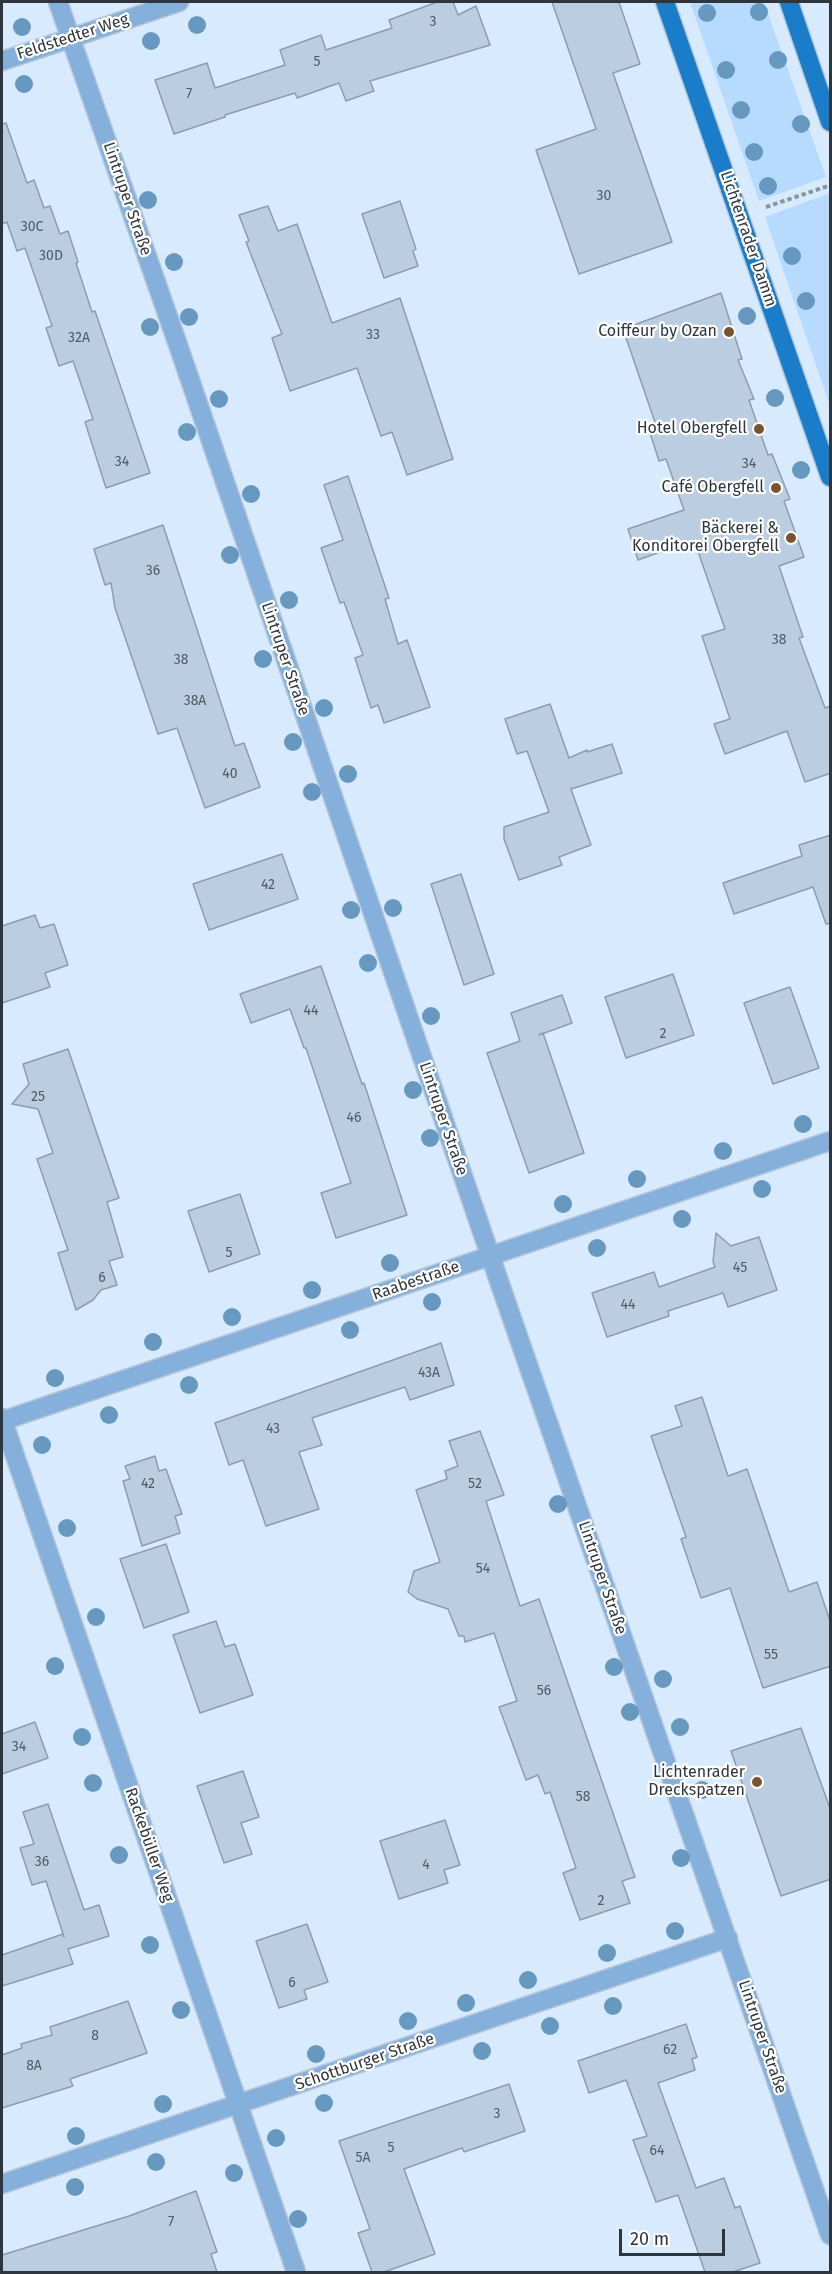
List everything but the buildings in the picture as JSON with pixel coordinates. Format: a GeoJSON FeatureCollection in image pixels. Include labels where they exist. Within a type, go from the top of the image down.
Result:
{"type":"FeatureCollection","features":[{"type":"Feature","properties":{"kind":"main road","name":"Lichtenrader Damm"},"geometry":{"type":"LineString","coordinates":[[665,2],[831,477]]}},
{"type":"Feature","properties":{"kind":"main road"},"geometry":{"type":"LineString","coordinates":[[789,2],[831,122]]}},
{"type":"Feature","properties":{"kind":"street","name":"Lintruper Straße"},"geometry":{"type":"LineString","coordinates":[[58,2],[490,1256],[831,2235]]}},
{"type":"Feature","properties":{"kind":"street","name":"Feldstedter Weg"},"geometry":{"type":"LineString","coordinates":[[2,61],[180,2]]}},
{"type":"Feature","properties":{"kind":"street","name":"Raabestraße"},"geometry":{"type":"LineString","coordinates":[[2,1420],[831,1141]]}},
{"type":"Feature","properties":{"kind":"street","name":"Rackebüller Weg"},"geometry":{"type":"LineString","coordinates":[[2,1420],[296,2272]]}},
{"type":"Feature","properties":{"kind":"street","name":"Schottburger Straße"},"geometry":{"type":"LineString","coordinates":[[2,2184],[728,1938]]}},
{"type":"Feature","properties":{"kind":"path"},"geometry":{"type":"LineString","coordinates":[[762,208],[828,186]]}},
{"type":"Feature","properties":{"kind":"shaded area"},"geometry":{"type":"Polygon","coordinates":[[[690,2],[764,2],[826,177],[759,201],[690,2]]]}},
{"type":"Feature","properties":{"kind":"shaded area"},"geometry":{"type":"Polygon","coordinates":[[[830,193],[830,406],[765,217],[830,193]]]}},
{"type":"Feature","properties":{"kind":"place","name":"Coiffeur by Ozan"},"geometry":{"type":"Point","coordinates":[729,332]}},
{"type":"Feature","properties":{"kind":"place","name":"Hotel Obergfell"},"geometry":{"type":"Point","coordinates":[759,429]}},
{"type":"Feature","properties":{"kind":"place","name":"Café Obergfell"},"geometry":{"type":"Point","coordinates":[776,488]}},
{"type":"Feature","properties":{"kind":"place","name":"Bäckerei & Konditorei Obergfell"},"geometry":{"type":"Point","coordinates":[791,538]}},
{"type":"Feature","properties":{"kind":"place","name":"Lichtenrader Dreckspatzen"},"geometry":{"type":"Point","coordinates":[757,1782]}}]}
